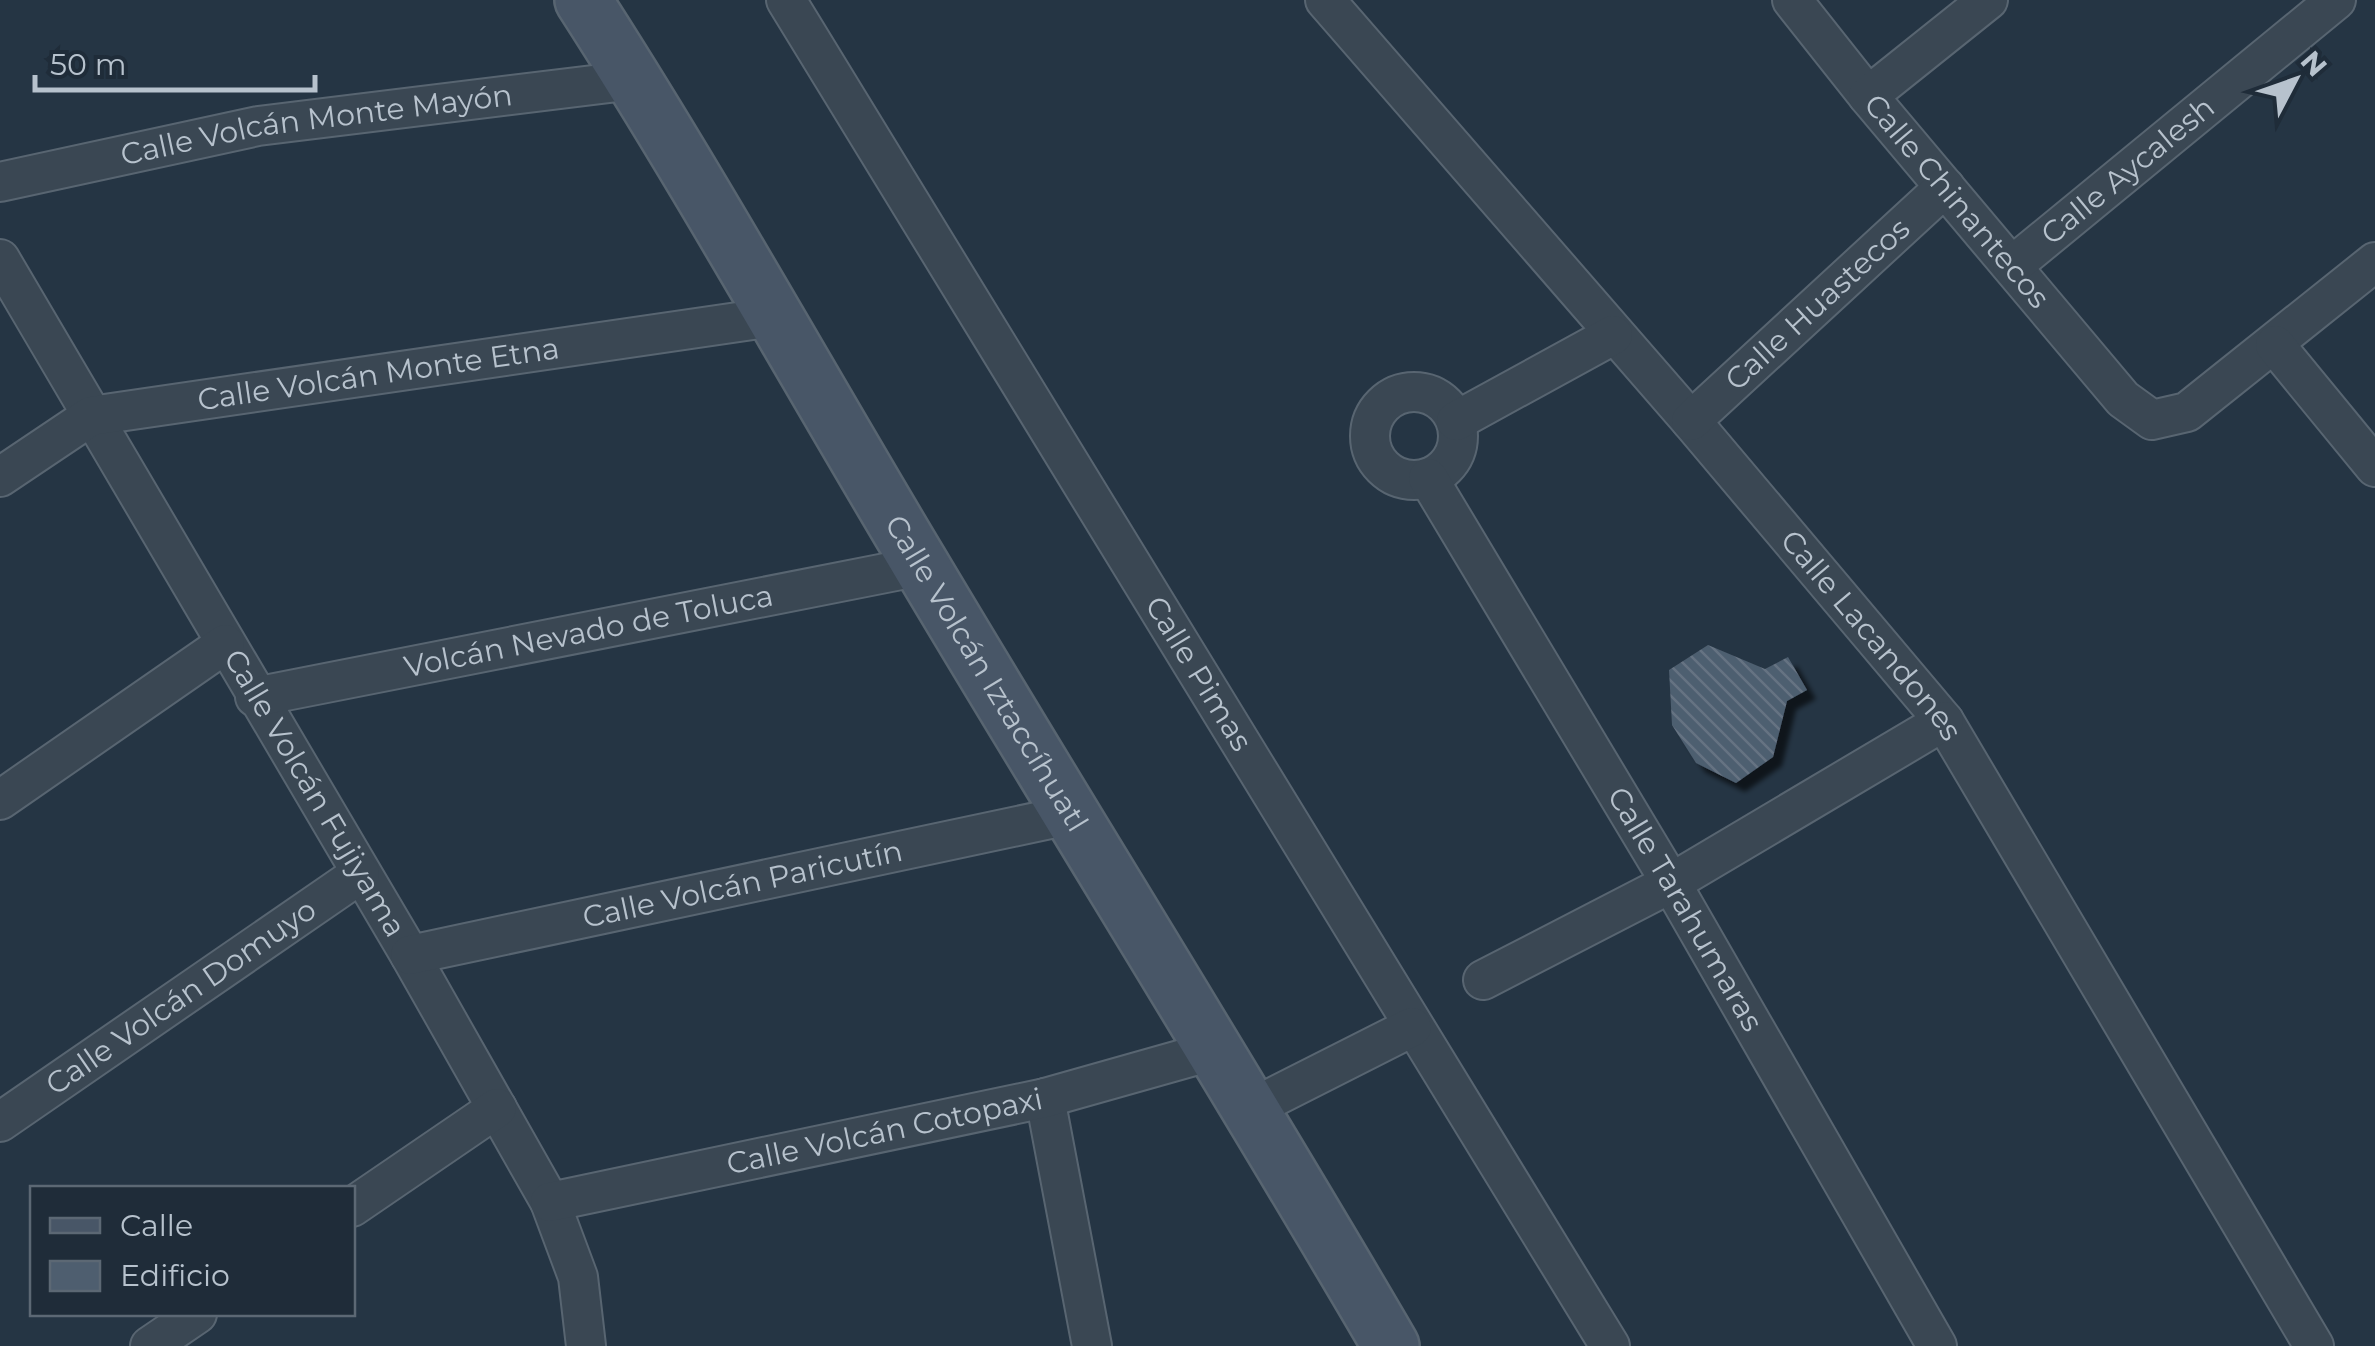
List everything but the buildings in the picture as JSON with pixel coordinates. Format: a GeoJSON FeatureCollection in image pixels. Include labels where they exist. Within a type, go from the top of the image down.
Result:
{"type":"FeatureCollection","features":[{"type":"Feature","properties":{"kind":"street","name":"Calle Volcán Iztaccíhuatl"},"geometry":{"type":"LineString","coordinates":[[583,0],[1252,1108],[1391,1346]]}},
{"type":"Feature","properties":{"kind":"street","name":"Calle Pimas"},"geometry":{"type":"LineString","coordinates":[[786,0],[1610,1346]]}},
{"type":"Feature","properties":{"kind":"street","name":"Calle Lacandones"},"geometry":{"type":"LineString","coordinates":[[1324,0],[1691,421],[1944,721],[2314,1346]]}},
{"type":"Feature","properties":{"kind":"street","name":"Calle Chinantecos"},"geometry":{"type":"LineString","coordinates":[[1792,0],[2123,399],[2152,420],[2187,412],[2276,345]]}},
{"type":"Feature","properties":{"kind":"street"},"geometry":{"type":"LineString","coordinates":[[1868,96],[1988,0]]}},
{"type":"Feature","properties":{"kind":"street","name":"Calle Aycalesh"},"geometry":{"type":"LineString","coordinates":[[2012,266],[2336,0]]}},
{"type":"Feature","properties":{"kind":"street","name":"Calle Volcán Monte Mayón"},"geometry":{"type":"LineString","coordinates":[[0,182],[258,126],[634,80]]}},
{"type":"Feature","properties":{"kind":"street","name":"Calle Huastecos"},"geometry":{"type":"LineString","coordinates":[[1691,421],[1945,187]]}},
{"type":"Feature","properties":{"kind":"street","name":"Calle Volcán Fujiyama"},"geometry":{"type":"LineString","coordinates":[[0,259],[410,956],[550,1202],[578,1277],[586,1346]]}},
{"type":"Feature","properties":{"kind":"street"},"geometry":{"type":"LineString","coordinates":[[2375,262],[2276,345],[2375,468]]}},
{"type":"Feature","properties":{"kind":"street","name":"Calle Volcán Monte Etna"},"geometry":{"type":"LineString","coordinates":[[0,478],[91,416],[774,318]]}},
{"type":"Feature","properties":{"kind":"street"},"geometry":{"type":"LineString","coordinates":[[1456,421],[1613,335]]}},
{"type":"Feature","properties":{"kind":"street"},"geometry":{"type":"LineString","coordinates":[[1416,392],[1443,402],[1456,421],[1459,442],[1455,456],[1447,468],[1428,478],[1406,480],[1381,465],[1370,438],[1372,424],[1388,400],[1416,392]]}},
{"type":"Feature","properties":{"kind":"street","name":"Calle Tarahumaras"},"geometry":{"type":"LineString","coordinates":[[1428,478],[1671,884],[1937,1346]]}},
{"type":"Feature","properties":{"kind":"street","name":"Volcán Nevado de Toluca"},"geometry":{"type":"LineString","coordinates":[[255,696],[922,566]]}},
{"type":"Feature","properties":{"kind":"street"},"geometry":{"type":"LineString","coordinates":[[0,800],[225,644]]}},
{"type":"Feature","properties":{"kind":"street"},"geometry":{"type":"LineString","coordinates":[[1482,980],[1671,884],[1944,721]]}},
{"type":"Feature","properties":{"kind":"street","name":"Calle Volcán Paricutín"},"geometry":{"type":"LineString","coordinates":[[410,956],[1074,814]]}},
{"type":"Feature","properties":{"kind":"street","name":"Calle Volcán Domuyo"},"geometry":{"type":"LineString","coordinates":[[0,1122],[360,874]]}},
{"type":"Feature","properties":{"kind":"street"},"geometry":{"type":"LineString","coordinates":[[1252,1108],[1412,1026]]}},
{"type":"Feature","properties":{"kind":"street","name":"Calle Volcán Cotopaxi"},"geometry":{"type":"LineString","coordinates":[[550,1202],[1045,1098],[1215,1050]]}},
{"type":"Feature","properties":{"kind":"street"},"geometry":{"type":"LineString","coordinates":[[1045,1098],[1092,1346]]}},
{"type":"Feature","properties":{"kind":"street"},"geometry":{"type":"LineString","coordinates":[[355,1205],[496,1108]]}},
{"type":"Feature","properties":{"kind":"street"},"geometry":{"type":"LineString","coordinates":[[150,1346],[195,1316]]}}]}
